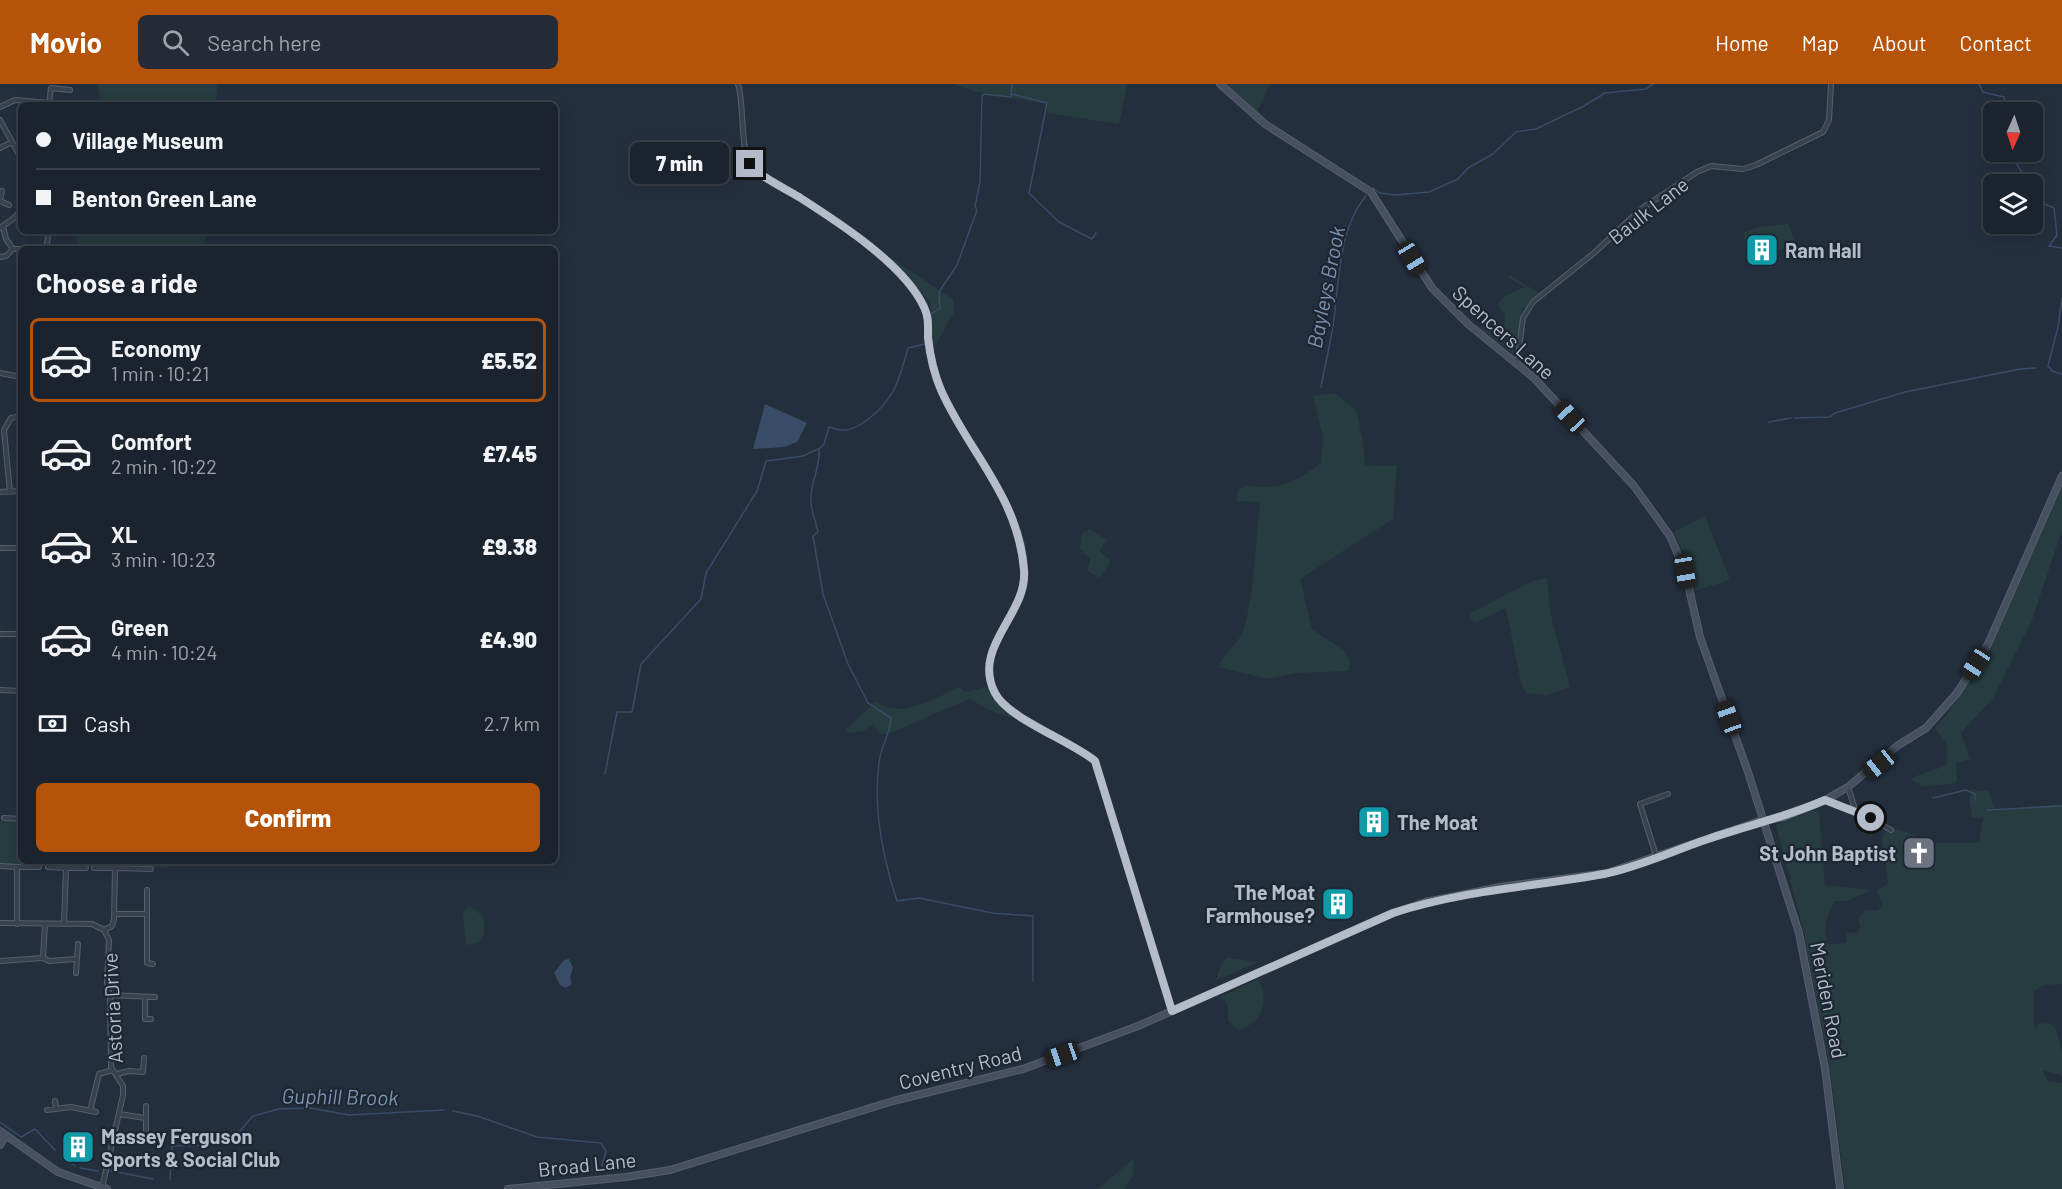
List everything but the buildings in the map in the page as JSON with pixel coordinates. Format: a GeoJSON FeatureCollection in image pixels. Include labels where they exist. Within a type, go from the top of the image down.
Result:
{"type":"FeatureCollection","features":[{"type":"Feature","properties":{"kind":"street"},"geometry":{"type":"LineString","coordinates":[[738,84],[743,102],[746,150],[752,167],[880,254],[924,306],[928,318],[931,358],[941,390],[999,489],[1023,556],[1024,580],[1021,595],[999,633],[992,652],[989,670],[994,691],[1008,708],[1095,761],[1172,1011]]}},
{"type":"Feature","properties":{"kind":"street","name":"Spencers Lane"},"geometry":{"type":"LineString","coordinates":[[1220,84],[1265,124],[1371,192],[1432,288],[1468,324],[1517,363],[1634,486],[1670,536],[1685,571],[1700,637],[1764,821]]}},
{"type":"Feature","properties":{"kind":"street","name":"Baulk Lane"},"geometry":{"type":"LineString","coordinates":[[1517,363],[1523,318],[1533,302],[1586,260],[1641,209],[1697,172],[1712,166],[1743,169],[1756,165],[1823,132],[1829,120],[1831,84]]}},
{"type":"Feature","properties":{"kind":"street"},"geometry":{"type":"LineString","coordinates":[[49,102],[51,88],[70,90]]}},
{"type":"Feature","properties":{"kind":"street"},"geometry":{"type":"LineString","coordinates":[[0,107],[15,100],[32,102]]}},
{"type":"Feature","properties":{"kind":"street"},"geometry":{"type":"LineString","coordinates":[[0,120],[18,153]]}},
{"type":"Feature","properties":{"kind":"street"},"geometry":{"type":"LineString","coordinates":[[0,148],[12,142]]}},
{"type":"Feature","properties":{"kind":"street"},"geometry":{"type":"LineString","coordinates":[[2,191],[0,201],[9,205]]}},
{"type":"Feature","properties":{"kind":"street"},"geometry":{"type":"LineString","coordinates":[[13,249],[1,227],[18,213]]}},
{"type":"Feature","properties":{"kind":"street"},"geometry":{"type":"LineString","coordinates":[[0,257],[6,256],[13,249],[18,249]]}},
{"type":"Feature","properties":{"kind":"street"},"geometry":{"type":"LineString","coordinates":[[0,373],[18,376]]}},
{"type":"Feature","properties":{"kind":"street"},"geometry":{"type":"LineString","coordinates":[[10,492],[5,463],[4,430],[11,418],[18,417]]}},
{"type":"Feature","properties":{"kind":"street","name":"Coventry Road"},"geometry":{"type":"LineString","coordinates":[[670,1170],[892,1101],[1023,1069],[1172,1011],[1393,913],[1426,902],[1500,887],[1607,873],[1764,821],[1784,817],[1825,800],[1848,787],[1898,746],[1931,723],[1957,693],[1988,644],[2062,476]]}},
{"type":"Feature","properties":{"kind":"street"},"geometry":{"type":"LineString","coordinates":[[0,492],[18,491]]}},
{"type":"Feature","properties":{"kind":"street"},"geometry":{"type":"LineString","coordinates":[[0,548],[18,548]]}},
{"type":"Feature","properties":{"kind":"street"},"geometry":{"type":"LineString","coordinates":[[0,634],[18,634]]}},
{"type":"Feature","properties":{"kind":"street"},"geometry":{"type":"LineString","coordinates":[[0,690],[18,691]]}},
{"type":"Feature","properties":{"kind":"street"},"geometry":{"type":"LineString","coordinates":[[1848,787],[1855,810]]}},
{"type":"Feature","properties":{"kind":"street"},"geometry":{"type":"LineString","coordinates":[[1656,856],[1640,804],[1668,794]]}},
{"type":"Feature","properties":{"kind":"street"},"geometry":{"type":"LineString","coordinates":[[1825,800],[1855,810],[1891,830]]}},
{"type":"Feature","properties":{"kind":"street"},"geometry":{"type":"LineString","coordinates":[[3,818],[18,819]]}},
{"type":"Feature","properties":{"kind":"street","name":"Meriden Road"},"geometry":{"type":"LineString","coordinates":[[1764,821],[1799,933],[1810,982],[1833,1118],[1840,1189]]}},
{"type":"Feature","properties":{"kind":"street"},"geometry":{"type":"LineString","coordinates":[[0,866],[39,867]]}},
{"type":"Feature","properties":{"kind":"street"},"geometry":{"type":"LineString","coordinates":[[17,867],[17,924]]}},
{"type":"Feature","properties":{"kind":"street"},"geometry":{"type":"LineString","coordinates":[[48,867],[86,868]]}},
{"type":"Feature","properties":{"kind":"street"},"geometry":{"type":"LineString","coordinates":[[64,924],[66,868]]}},
{"type":"Feature","properties":{"kind":"street"},"geometry":{"type":"LineString","coordinates":[[94,868],[151,869]]}},
{"type":"Feature","properties":{"kind":"street"},"geometry":{"type":"LineString","coordinates":[[104,930],[112,926],[115,868]]}},
{"type":"Feature","properties":{"kind":"street"},"geometry":{"type":"LineString","coordinates":[[147,890],[147,963]]}},
{"type":"Feature","properties":{"kind":"street"},"geometry":{"type":"LineString","coordinates":[[114,914],[147,914]]}},
{"type":"Feature","properties":{"kind":"street","name":"Astoria Drive"},"geometry":{"type":"LineString","coordinates":[[0,923],[92,924],[104,930],[109,940],[107,983],[110,995],[112,1070],[117,1074],[123,1086],[105,1188]]}},
{"type":"Feature","properties":{"kind":"street"},"geometry":{"type":"LineString","coordinates":[[43,957],[45,924]]}},
{"type":"Feature","properties":{"kind":"street"},"geometry":{"type":"LineString","coordinates":[[76,973],[78,944]]}},
{"type":"Feature","properties":{"kind":"street"},"geometry":{"type":"LineString","coordinates":[[0,961],[43,957],[50,961],[76,959]]}},
{"type":"Feature","properties":{"kind":"street"},"geometry":{"type":"LineString","coordinates":[[140,964],[153,963]]}},
{"type":"Feature","properties":{"kind":"street"},"geometry":{"type":"LineString","coordinates":[[110,995],[155,997]]}},
{"type":"Feature","properties":{"kind":"street"},"geometry":{"type":"LineString","coordinates":[[145,997],[145,1019]]}},
{"type":"Feature","properties":{"kind":"street"},"geometry":{"type":"LineString","coordinates":[[138,1019],[151,1019]]}},
{"type":"Feature","properties":{"kind":"street"},"geometry":{"type":"LineString","coordinates":[[117,1074],[129,1071],[143,1075],[144,1058]]}},
{"type":"Feature","properties":{"kind":"street"},"geometry":{"type":"LineString","coordinates":[[90,1110],[99,1074],[112,1070]]}},
{"type":"Feature","properties":{"kind":"street"},"geometry":{"type":"LineString","coordinates":[[55,1101],[56,1108]]}},
{"type":"Feature","properties":{"kind":"street"},"geometry":{"type":"LineString","coordinates":[[146,1106],[146,1134],[152,1134]]}},
{"type":"Feature","properties":{"kind":"street"},"geometry":{"type":"LineString","coordinates":[[47,1110],[56,1108],[96,1112]]}},
{"type":"Feature","properties":{"kind":"street"},"geometry":{"type":"LineString","coordinates":[[118,1114],[145,1118]]}},
{"type":"Feature","properties":{"kind":"street"},"geometry":{"type":"LineString","coordinates":[[0,1144],[3,1133],[58,1172],[105,1188]]}},
{"type":"Feature","properties":{"kind":"street","name":"Broad Lane"},"geometry":{"type":"LineString","coordinates":[[508,1189],[626,1177],[670,1170]]}},
{"type":"Feature","properties":{"kind":"green space"},"geometry":{"type":"Polygon","coordinates":[[[98,84],[217,84],[216,102],[82,102],[100,99],[98,84]]]}},
{"type":"Feature","properties":{"kind":"green space"},"geometry":{"type":"Polygon","coordinates":[[[954,84],[1127,84],[1119,124],[1047,113],[1048,104],[974,91],[954,84]]]}},
{"type":"Feature","properties":{"kind":"green space"},"geometry":{"type":"Polygon","coordinates":[[[1226,84],[1270,84],[1257,112],[1226,84]]]}},
{"type":"Feature","properties":{"kind":"green space"},"geometry":{"type":"Polygon","coordinates":[[[1788,224],[1797,246],[1769,252],[1769,258],[1751,261],[1743,233],[1759,227],[1788,224]]]}},
{"type":"Feature","properties":{"kind":"green space"},"geometry":{"type":"Polygon","coordinates":[[[76,234],[206,234],[204,246],[78,246],[76,234]]]}},
{"type":"Feature","properties":{"kind":"green space"},"geometry":{"type":"Polygon","coordinates":[[[879,250],[953,299],[954,312],[934,348],[930,302],[879,250]]]}},
{"type":"Feature","properties":{"kind":"green space"},"geometry":{"type":"Polygon","coordinates":[[[1510,275],[1539,293],[1523,310],[1513,354],[1480,328],[1489,323],[1499,329],[1504,327],[1505,315],[1497,305],[1505,296],[1525,287],[1509,278],[1510,275]]]}},
{"type":"Feature","properties":{"kind":"green space"},"geometry":{"type":"Polygon","coordinates":[[[1335,393],[1356,410],[1363,442],[1365,466],[1397,465],[1393,519],[1300,579],[1312,629],[1344,651],[1350,661],[1348,671],[1297,673],[1268,679],[1219,667],[1224,656],[1242,633],[1254,569],[1260,502],[1236,501],[1238,491],[1245,485],[1267,487],[1286,484],[1303,476],[1321,463],[1323,437],[1313,396],[1335,393]]]}},
{"type":"Feature","properties":{"kind":"green space"},"geometry":{"type":"Polygon","coordinates":[[[2062,486],[2062,530],[2031,623],[1993,698],[1961,733],[1970,759],[1956,763],[1957,780],[1955,783],[1922,787],[1911,779],[1947,764],[1946,744],[1935,728],[1948,713],[1992,644],[2062,486]]]}},
{"type":"Feature","properties":{"kind":"green space"},"geometry":{"type":"Polygon","coordinates":[[[1705,516],[1730,580],[1694,591],[1686,560],[1674,532],[1705,516]]]}},
{"type":"Feature","properties":{"kind":"green space"},"geometry":{"type":"Polygon","coordinates":[[[1090,529],[1107,540],[1099,551],[1111,561],[1099,578],[1087,570],[1091,559],[1080,549],[1082,533],[1090,529]]]}},
{"type":"Feature","properties":{"kind":"green space"},"geometry":{"type":"Polygon","coordinates":[[[1547,578],[1551,616],[1570,687],[1547,695],[1526,693],[1521,683],[1506,608],[1474,623],[1469,614],[1532,581],[1547,578]]]}},
{"type":"Feature","properties":{"kind":"green space"},"geometry":{"type":"Polygon","coordinates":[[[959,687],[965,692],[988,687],[1000,705],[1025,721],[996,713],[969,699],[881,735],[873,724],[863,731],[848,733],[846,729],[876,701],[885,707],[895,709],[918,706],[959,687]]]}},
{"type":"Feature","properties":{"kind":"green space"},"geometry":{"type":"Polygon","coordinates":[[[1972,788],[1977,791],[1988,791],[1996,810],[2062,804],[2062,984],[2044,985],[2034,991],[2034,1029],[2039,1024],[2049,1023],[2056,1029],[2062,1051],[2062,1076],[2043,1070],[2047,1081],[2062,1083],[2062,1189],[1845,1189],[1830,1068],[1804,933],[1776,825],[1814,810],[1819,811],[1825,885],[1872,890],[1847,901],[1834,901],[1826,923],[1826,939],[1828,945],[1846,943],[1846,932],[1858,933],[1860,927],[1858,918],[1866,910],[1878,910],[1882,904],[1877,891],[1888,883],[1882,840],[1885,828],[1891,830],[1892,827],[1936,843],[1979,843],[1983,819],[1972,817],[1969,797],[1972,788]]]}},
{"type":"Feature","properties":{"kind":"green space"},"geometry":{"type":"Polygon","coordinates":[[[0,821],[18,822],[18,864],[168,864],[168,868],[0,865],[0,821]]]}},
{"type":"Feature","properties":{"kind":"green space"},"geometry":{"type":"Polygon","coordinates":[[[470,906],[484,917],[484,933],[479,943],[466,945],[463,916],[465,909],[470,906]]]}},
{"type":"Feature","properties":{"kind":"green space"},"geometry":{"type":"Polygon","coordinates":[[[1227,958],[1259,962],[1216,980],[1221,965],[1227,958]]]}},
{"type":"Feature","properties":{"kind":"green space"},"geometry":{"type":"Polygon","coordinates":[[[1258,979],[1262,987],[1264,1003],[1262,1010],[1247,1027],[1238,1030],[1228,1021],[1227,1005],[1220,997],[1258,979]]]}},
{"type":"Feature","properties":{"kind":"green space"},"geometry":{"type":"Polygon","coordinates":[[[1134,1158],[1133,1176],[1124,1189],[1098,1189],[1134,1158]]]}},
{"type":"Feature","properties":{"kind":"water"},"geometry":{"type":"Polygon","coordinates":[[[765,404],[807,423],[797,442],[784,447],[753,449],[765,404]]]}},
{"type":"Feature","properties":{"kind":"water"},"geometry":{"type":"Polygon","coordinates":[[[569,959],[573,968],[570,977],[572,984],[566,988],[560,985],[554,973],[564,960],[569,959]]]}},
{"type":"Feature","properties":{"kind":"waterway"},"geometry":{"type":"LineString","coordinates":[[932,344],[931,314],[940,308],[939,292],[957,265],[977,210],[975,206],[980,182],[982,96],[984,94],[1011,97],[1012,84]]}},
{"type":"Feature","properties":{"kind":"waterway","name":"Bayleys Brook"},"geometry":{"type":"LineString","coordinates":[[1373,188],[1380,193],[1396,195],[1429,192],[1458,179],[1468,168],[1493,154],[1516,132],[1536,129],[1584,106],[1605,93],[1646,89],[1653,84]]}},
{"type":"Feature","properties":{"kind":"waterway","name":"Bayleys Brook"},"geometry":{"type":"LineString","coordinates":[[1979,84],[1983,92],[2004,97],[2005,102]]}},
{"type":"Feature","properties":{"kind":"waterway"},"geometry":{"type":"LineString","coordinates":[[1012,94],[1047,103],[1029,193],[1059,222],[1092,239],[1096,233]]}},
{"type":"Feature","properties":{"kind":"waterway","name":"Bayleys Brook"},"geometry":{"type":"LineString","coordinates":[[2015,162],[2023,174]]}},
{"type":"Feature","properties":{"kind":"waterway","name":"Bayleys Brook"},"geometry":{"type":"LineString","coordinates":[[1321,387],[1333,328],[1345,238],[1350,223],[1366,196]]}},
{"type":"Feature","properties":{"kind":"waterway","name":"Bayleys Brook"},"geometry":{"type":"LineString","coordinates":[[2043,204],[2054,208],[2057,235],[2049,246],[2062,248]]}},
{"type":"Feature","properties":{"kind":"waterway","name":"Bayleys Brook"},"geometry":{"type":"LineString","coordinates":[[2062,298],[2058,327],[2048,366],[2052,371],[2062,374]]}},
{"type":"Feature","properties":{"kind":"waterway"},"geometry":{"type":"LineString","coordinates":[[925,344],[908,348],[895,388],[876,412],[849,430],[829,427],[824,444],[819,449],[811,496],[818,532],[813,536],[823,594],[848,664],[868,703],[891,718],[880,757],[877,798],[880,833],[897,901],[919,898],[992,913],[1033,916],[1033,981]]}},
{"type":"Feature","properties":{"kind":"waterway"},"geometry":{"type":"LineString","coordinates":[[1795,418],[1830,417],[1835,413],[1905,392],[2020,369],[2036,368]]}},
{"type":"Feature","properties":{"kind":"waterway"},"geometry":{"type":"LineString","coordinates":[[1769,422],[1791,418]]}},
{"type":"Feature","properties":{"kind":"waterway"},"geometry":{"type":"LineString","coordinates":[[605,774],[617,712],[632,712],[641,664],[701,599],[706,573],[757,491],[766,461],[803,456],[818,449]]}},
{"type":"Feature","properties":{"kind":"waterway"},"geometry":{"type":"LineString","coordinates":[[1933,798],[1966,790],[1975,794],[1975,800]]}},
{"type":"Feature","properties":{"kind":"waterway"},"geometry":{"type":"LineString","coordinates":[[1987,810],[2062,806]]}},
{"type":"Feature","properties":{"kind":"waterway","name":"Guphill Brook"},"geometry":{"type":"LineString","coordinates":[[170,1180],[172,1146],[220,1145],[240,1131],[253,1116],[279,1109],[310,1108],[349,1115],[444,1110]]}},
{"type":"Feature","properties":{"kind":"waterway"},"geometry":{"type":"LineString","coordinates":[[453,1111],[477,1116],[537,1137],[601,1143],[606,1151],[602,1165],[604,1170]]}},
{"type":"Feature","properties":{"kind":"waterway","name":"Guphill Brook"},"geometry":{"type":"LineString","coordinates":[[0,1122],[21,1137],[35,1129],[55,1150]]}},
{"type":"Feature","properties":{"kind":"waterway"},"geometry":{"type":"LineString","coordinates":[[62,1155],[75,1166]]}},
{"type":"Feature","properties":{"kind":"waterway"},"geometry":{"type":"LineString","coordinates":[[80,1168],[98,1171]]}},
{"type":"Feature","properties":{"kind":"waterway","name":"Guphill Brook"},"geometry":{"type":"LineString","coordinates":[[111,1171],[153,1179]]}},
{"type":"Feature","properties":{"kind":"place","name":"Ram Hall"},"geometry":{"type":"Point","coordinates":[1762,250]}},
{"type":"Feature","properties":{"kind":"place","name":"The Moat"},"geometry":{"type":"Point","coordinates":[1374,822]}},
{"type":"Feature","properties":{"kind":"place","name":"St John Baptist"},"geometry":{"type":"Point","coordinates":[1919,853]}},
{"type":"Feature","properties":{"kind":"place","name":"The Moat Farmhouse?"},"geometry":{"type":"Point","coordinates":[1338,904]}},
{"type":"Feature","properties":{"kind":"place","name":"Massey Ferguson Sports & Social Club"},"geometry":{"type":"Point","coordinates":[78,1147]}},
{"type":"Feature","properties":{"kind":"route"},"geometry":{"type":"LineString","coordinates":[[750,164],[880,254],[924,306],[928,318],[931,358],[941,390],[999,489],[1023,556],[1025,572],[1023,588],[1015,607],[999,633],[992,652],[990,680],[1000,701],[1008,708],[1095,761],[1106,790],[1172,1011],[1393,913],[1426,902],[1500,887],[1607,873],[1757,822],[1784,817],[1825,800],[1871,818]]}}]}
